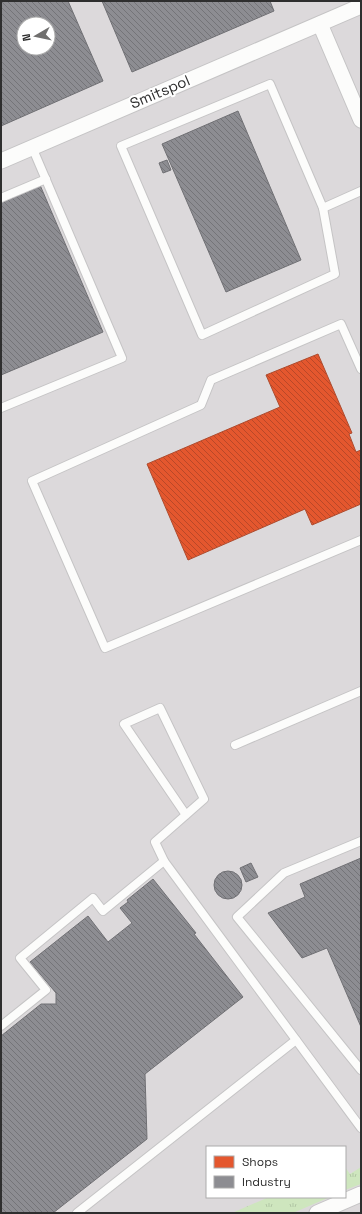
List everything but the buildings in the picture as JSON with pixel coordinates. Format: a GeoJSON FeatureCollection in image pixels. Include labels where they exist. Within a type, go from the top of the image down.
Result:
{"type":"FeatureCollection","features":[{"type":"Feature","properties":{"kind":"street","name":"Smitspol"},"geometry":{"type":"LineString","coordinates":[[1,161],[361,6]]}},
{"type":"Feature","properties":{"kind":"street"},"geometry":{"type":"LineString","coordinates":[[320,24],[361,120]]}},
{"type":"Feature","properties":{"kind":"street"},"geometry":{"type":"LineString","coordinates":[[317,1213],[361,1194]]}},
{"type":"Feature","properties":{"kind":"lane"},"geometry":{"type":"LineString","coordinates":[[270,84],[323,208],[335,274],[202,335],[121,146],[270,84]]}},
{"type":"Feature","properties":{"kind":"lane"},"geometry":{"type":"LineString","coordinates":[[1,408],[122,358],[32,147]]}},
{"type":"Feature","properties":{"kind":"lane"},"geometry":{"type":"LineString","coordinates":[[1,198],[46,179]]}},
{"type":"Feature","properties":{"kind":"lane"},"geometry":{"type":"LineString","coordinates":[[323,208],[361,191]]}},
{"type":"Feature","properties":{"kind":"lane"},"geometry":{"type":"LineString","coordinates":[[361,369],[342,324],[211,380],[201,405],[32,481],[105,648],[361,540]]}},
{"type":"Feature","properties":{"kind":"lane"},"geometry":{"type":"LineString","coordinates":[[235,745],[361,691]]}},
{"type":"Feature","properties":{"kind":"lane"},"geometry":{"type":"LineString","coordinates":[[186,815],[124,724],[160,708],[204,799],[186,815],[155,842],[164,861],[361,1128]]}},
{"type":"Feature","properties":{"kind":"lane"},"geometry":{"type":"LineString","coordinates":[[361,841],[284,873],[238,917],[361,1070]]}},
{"type":"Feature","properties":{"kind":"lane"},"geometry":{"type":"LineString","coordinates":[[1,1026],[46,990],[20,958],[93,898],[103,910],[164,861]]}},
{"type":"Feature","properties":{"kind":"lane"},"geometry":{"type":"LineString","coordinates":[[77,1213],[296,1040]]}},
{"type":"Feature","properties":{"kind":"shaded area"},"geometry":{"type":"Polygon","coordinates":[[[1,1],[361,1],[361,1213],[1,1213],[1,1]]]}},
{"type":"Feature","properties":{"kind":"green space"},"geometry":{"type":"Polygon","coordinates":[[[361,1167],[361,1184],[346,1190],[346,1168],[350,1174],[361,1167]]]}},
{"type":"Feature","properties":{"kind":"green space"},"geometry":{"type":"Polygon","coordinates":[[[267,1198],[328,1198],[293,1213],[232,1213],[267,1198]]]}}]}
